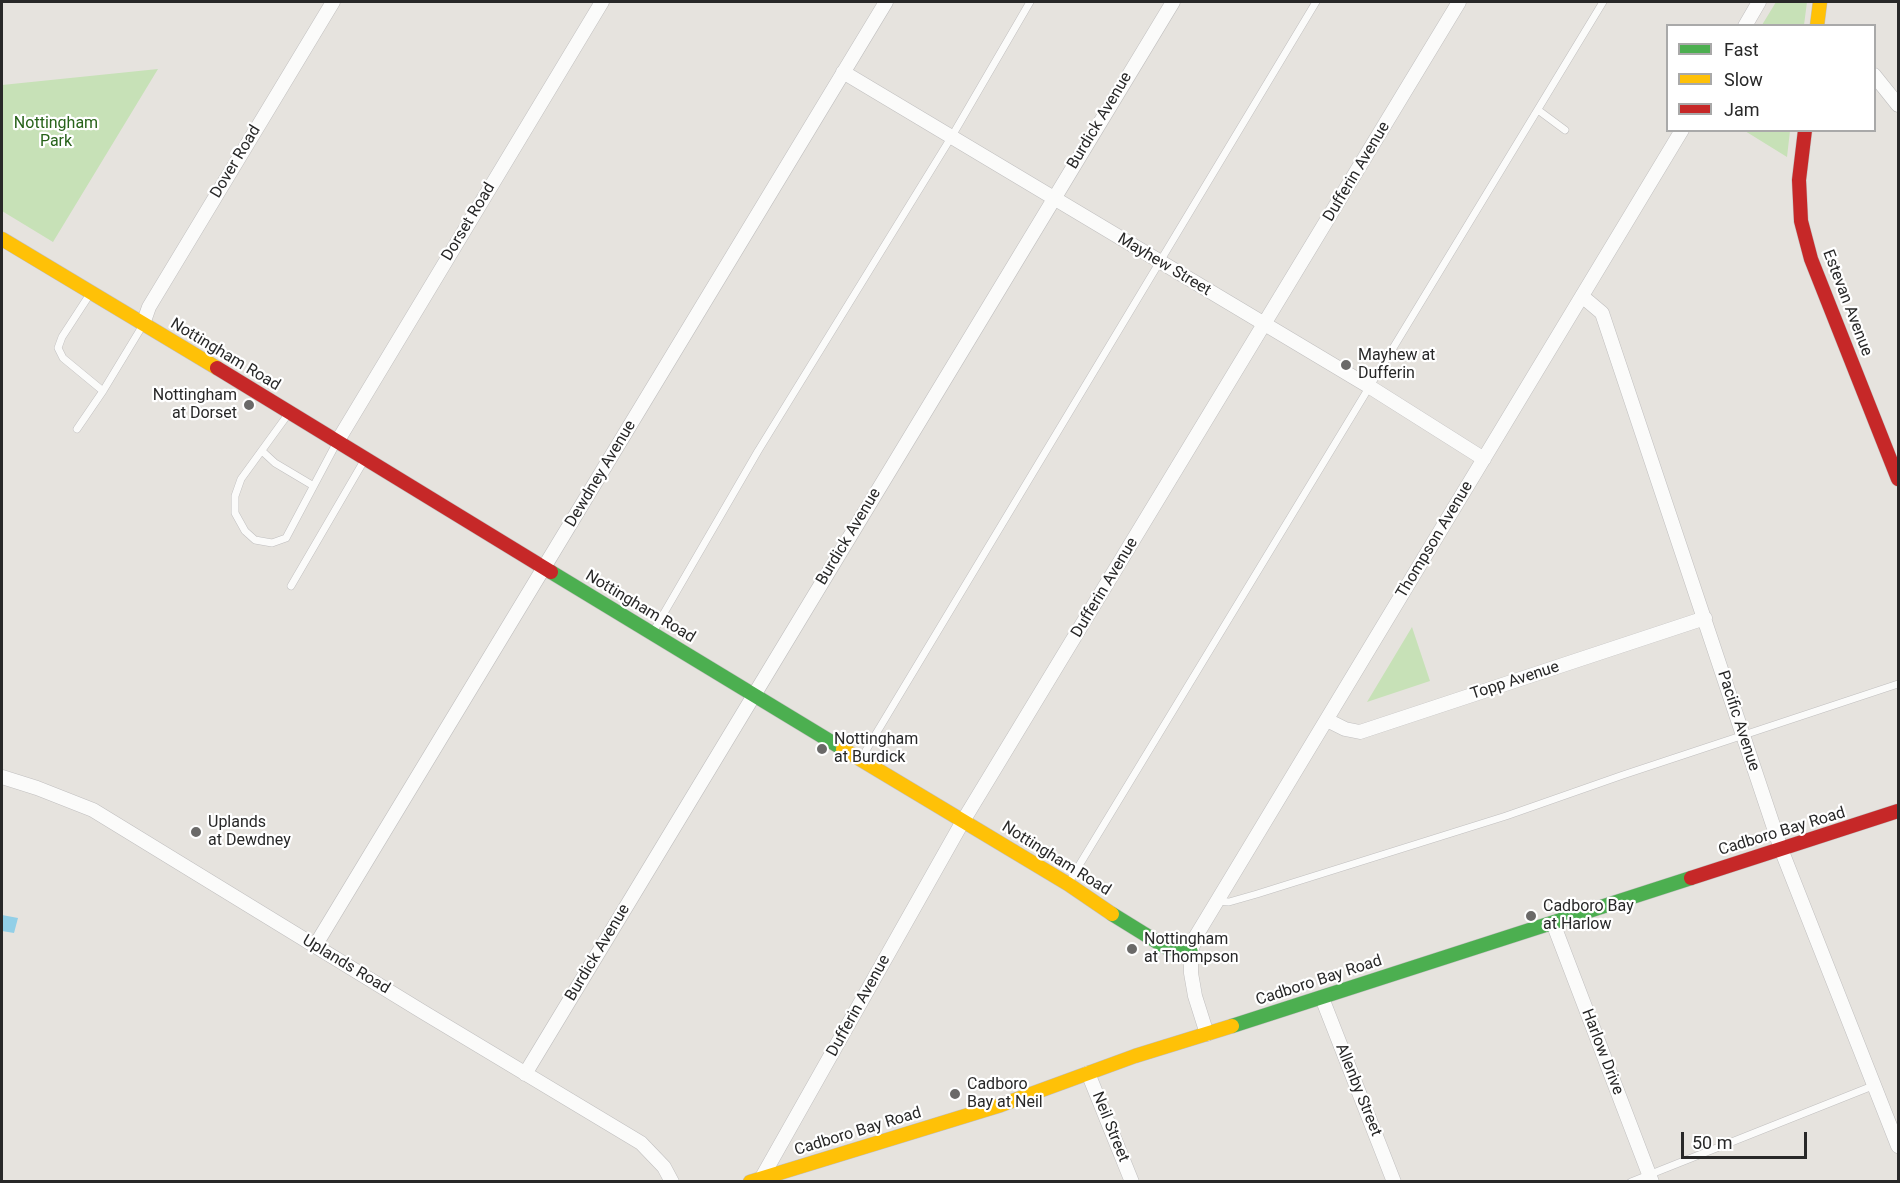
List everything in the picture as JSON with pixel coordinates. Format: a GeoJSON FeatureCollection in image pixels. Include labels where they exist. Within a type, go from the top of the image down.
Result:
{"type":"FeatureCollection","features":[{"type":"Feature","properties":{"kind":"street","name":"Dover Road"},"geometry":{"type":"LineString","coordinates":[[143,324],[149,307],[333,2]]}},
{"type":"Feature","properties":{"kind":"street","name":"Dorset Road"},"geometry":{"type":"LineString","coordinates":[[337,442],[602,2]]}},
{"type":"Feature","properties":{"kind":"street","name":"Dewdney Avenue"},"geometry":{"type":"LineString","coordinates":[[315,946],[886,2]]}},
{"type":"Feature","properties":{"kind":"street","name":"Burdick Avenue"},"geometry":{"type":"LineString","coordinates":[[525,1074],[1173,2]]}},
{"type":"Feature","properties":{"kind":"street","name":"Dufferin Avenue"},"geometry":{"type":"LineString","coordinates":[[758,1181],[963,821],[1459,2]]}},
{"type":"Feature","properties":{"kind":"street"},"geometry":{"type":"LineString","coordinates":[[1746,24],[1759,2]]}},
{"type":"Feature","properties":{"kind":"street"},"geometry":{"type":"LineString","coordinates":[[1817,24],[1820,2]]}},
{"type":"Feature","properties":{"kind":"street","name":"Mayhew Street"},"geometry":{"type":"LineString","coordinates":[[843,72],[1370,387],[1484,459]]}},
{"type":"Feature","properties":{"kind":"street"},"geometry":{"type":"LineString","coordinates":[[1876,76],[1899,105]]}},
{"type":"Feature","properties":{"kind":"street","name":"Thompson Avenue"},"geometry":{"type":"LineString","coordinates":[[1191,951],[1196,936],[1216,901],[1681,132]]}},
{"type":"Feature","properties":{"kind":"street","name":"Estevan Avenue"},"geometry":{"type":"LineString","coordinates":[[1805,132],[1799,180],[1801,221],[1811,259],[1899,480]]}},
{"type":"Feature","properties":{"kind":"street","name":"Nottingham Road"},"geometry":{"type":"LineString","coordinates":[[2,239],[433,498],[651,634],[1068,884],[1167,948],[1191,951]]}},
{"type":"Feature","properties":{"kind":"street","name":"Pacific Avenue"},"geometry":{"type":"LineString","coordinates":[[1583,297],[1602,313],[1780,849],[1899,1146]]}},
{"type":"Feature","properties":{"kind":"street","name":"Topp Avenue"},"geometry":{"type":"LineString","coordinates":[[1327,720],[1345,729],[1360,732],[1705,618]]}},
{"type":"Feature","properties":{"kind":"street","name":"Uplands Road"},"geometry":{"type":"LineString","coordinates":[[2,777],[93,810],[641,1143],[664,1167],[672,1182]]}},
{"type":"Feature","properties":{"kind":"street","name":"Cadboro Bay Road"},"geometry":{"type":"LineString","coordinates":[[758,1181],[1001,1105],[1136,1056],[1899,811]]}},
{"type":"Feature","properties":{"kind":"street","name":"Harlow Drive"},"geometry":{"type":"LineString","coordinates":[[1553,923],[1650,1178]]}},
{"type":"Feature","properties":{"kind":"street"},"geometry":{"type":"LineString","coordinates":[[1191,951],[1191,973],[1195,996],[1207,1034]]}},
{"type":"Feature","properties":{"kind":"street","name":"Allenby Street"},"geometry":{"type":"LineString","coordinates":[[1322,998],[1394,1182]]}},
{"type":"Feature","properties":{"kind":"street","name":"Neil Street"},"geometry":{"type":"LineString","coordinates":[[1088,1073],[1132,1182]]}},
{"type":"Feature","properties":{"kind":"lane"},"geometry":{"type":"LineString","coordinates":[[651,634],[758,451],[951,136],[1030,2]]}},
{"type":"Feature","properties":{"kind":"lane"},"geometry":{"type":"LineString","coordinates":[[861,759],[1316,2]]}},
{"type":"Feature","properties":{"kind":"lane"},"geometry":{"type":"LineString","coordinates":[[1068,884],[1603,2]]}},
{"type":"Feature","properties":{"kind":"lane"},"geometry":{"type":"LineString","coordinates":[[1538,110],[1566,130]]}},
{"type":"Feature","properties":{"kind":"lane"},"geometry":{"type":"LineString","coordinates":[[91,293],[62,337],[58,348],[63,358],[103,391]]}},
{"type":"Feature","properties":{"kind":"lane"},"geometry":{"type":"LineString","coordinates":[[76,429],[103,391],[143,324]]}},
{"type":"Feature","properties":{"kind":"lane"},"geometry":{"type":"LineString","coordinates":[[289,413],[241,479],[235,496],[235,513],[244,531],[255,540],[272,543],[286,538],[337,442]]}},
{"type":"Feature","properties":{"kind":"lane"},"geometry":{"type":"LineString","coordinates":[[262,451],[275,463],[312,486]]}},
{"type":"Feature","properties":{"kind":"lane"},"geometry":{"type":"LineString","coordinates":[[291,586],[366,459]]}},
{"type":"Feature","properties":{"kind":"lane"},"geometry":{"type":"LineString","coordinates":[[1216,901],[1229,902],[1257,894],[1506,816],[1632,771],[1899,684]]}},
{"type":"Feature","properties":{"kind":"lane"},"geometry":{"type":"LineString","coordinates":[[1631,1182],[1650,1178],[1875,1085]]}},
{"type":"Feature","properties":{"kind":"green space"},"geometry":{"type":"Polygon","coordinates":[[[1776,2],[1807,2],[1804,24],[1763,24],[1776,2]]]}},
{"type":"Feature","properties":{"kind":"green space","name":"Nottingham Park"},"geometry":{"type":"Polygon","coordinates":[[[158,69],[53,242],[2,211],[2,85],[158,69]]]}},
{"type":"Feature","properties":{"kind":"green space"},"geometry":{"type":"Polygon","coordinates":[[[1747,132],[1790,132],[1787,157],[1747,132]]]}},
{"type":"Feature","properties":{"kind":"green space"},"geometry":{"type":"Polygon","coordinates":[[[1412,627],[1430,681],[1367,702],[1412,627]]]}},
{"type":"Feature","properties":{"kind":"water"},"geometry":{"type":"Polygon","coordinates":[[[2,915],[18,918],[14,933],[2,931],[2,915]]]}},
{"type":"Feature","properties":{"kind":"traffic: fast"},"geometry":{"type":"LineString","coordinates":[[551,572],[843,749]]}},
{"type":"Feature","properties":{"kind":"traffic: fast"},"geometry":{"type":"LineString","coordinates":[[1232,1026],[1691,878]]}},
{"type":"Feature","properties":{"kind":"traffic: fast"},"geometry":{"type":"LineString","coordinates":[[1112,914],[1167,948],[1191,952]]}},
{"type":"Feature","properties":{"kind":"traffic: slow"},"geometry":{"type":"LineString","coordinates":[[1817,24],[1820,2]]}},
{"type":"Feature","properties":{"kind":"traffic: slow"},"geometry":{"type":"LineString","coordinates":[[2,239],[217,368]]}},
{"type":"Feature","properties":{"kind":"traffic: slow"},"geometry":{"type":"LineString","coordinates":[[843,749],[1068,884],[1112,914]]}},
{"type":"Feature","properties":{"kind":"traffic: slow"},"geometry":{"type":"LineString","coordinates":[[750,1182],[1001,1105],[1135,1056],[1232,1026]]}},
{"type":"Feature","properties":{"kind":"traffic: jam"},"geometry":{"type":"LineString","coordinates":[[1805,132],[1799,180],[1801,221],[1811,259],[1898,479]]}},
{"type":"Feature","properties":{"kind":"traffic: jam"},"geometry":{"type":"LineString","coordinates":[[217,368],[551,572]]}},
{"type":"Feature","properties":{"kind":"traffic: jam"},"geometry":{"type":"LineString","coordinates":[[1691,878],[1898,811]]}},
{"type":"Feature","properties":{"kind":"place","name":"Mayhew at Dufferin"},"geometry":{"type":"Point","coordinates":[1346,365]}},
{"type":"Feature","properties":{"kind":"place","name":"Nottingham at Dorset"},"geometry":{"type":"Point","coordinates":[249,405]}},
{"type":"Feature","properties":{"kind":"place","name":"Nottingham at Burdick"},"geometry":{"type":"Point","coordinates":[822,749]}},
{"type":"Feature","properties":{"kind":"place","name":"Uplands at Dewdney"},"geometry":{"type":"Point","coordinates":[196,832]}},
{"type":"Feature","properties":{"kind":"place","name":"Cadboro Bay at Harlow"},"geometry":{"type":"Point","coordinates":[1531,916]}},
{"type":"Feature","properties":{"kind":"place","name":"Nottingham at Thompson"},"geometry":{"type":"Point","coordinates":[1132,949]}},
{"type":"Feature","properties":{"kind":"place","name":"Cadboro Bay at Neil"},"geometry":{"type":"Point","coordinates":[955,1094]}}]}
